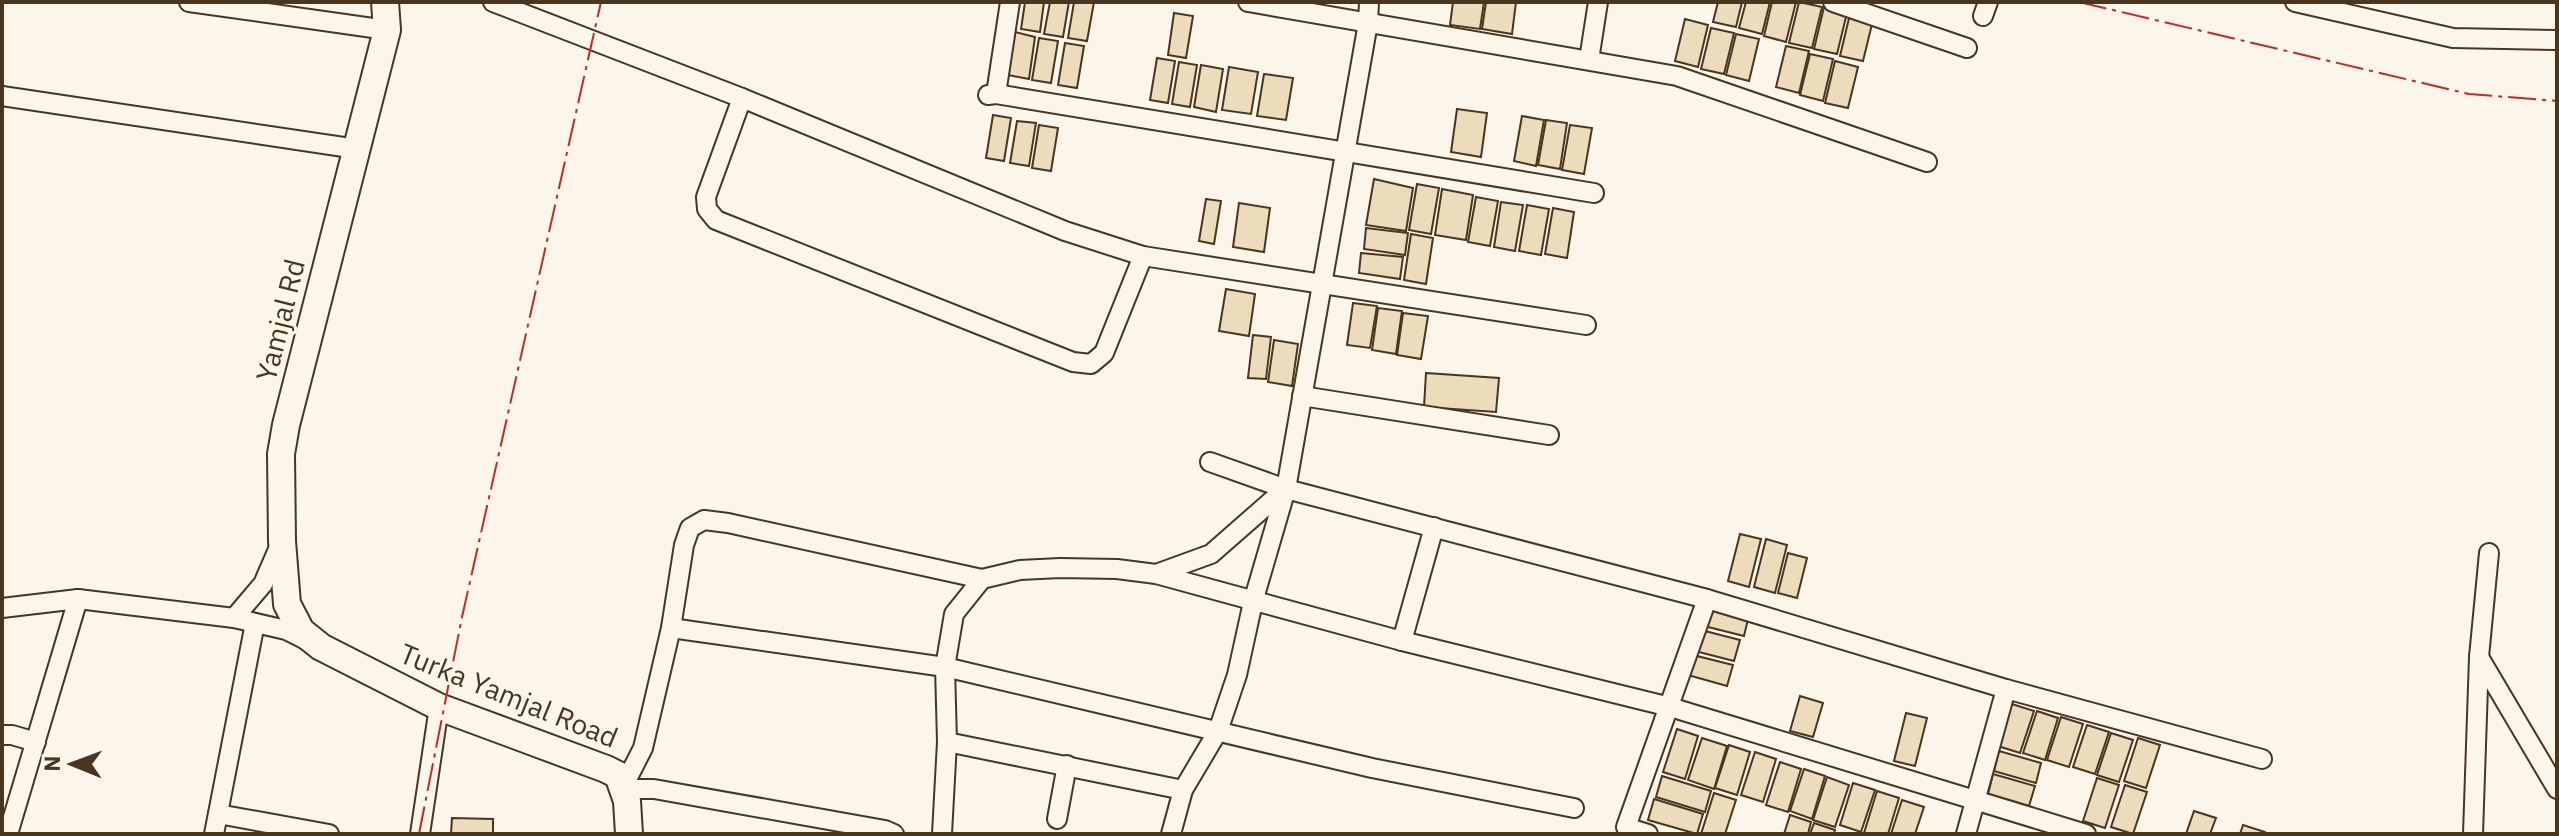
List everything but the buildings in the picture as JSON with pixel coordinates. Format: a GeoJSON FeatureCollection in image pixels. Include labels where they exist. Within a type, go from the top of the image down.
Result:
{"type":"FeatureCollection","features":[{"type":"Feature","properties":{"kind":"main road","name":"Yamjal Rd"},"geometry":{"type":"LineString","coordinates":[[321,647],[301,631],[287,604],[282,541],[281,454],[387,30],[385,2]]}},
{"type":"Feature","properties":{"kind":"main road","name":"Turka Yamjal Road"},"geometry":{"type":"LineString","coordinates":[[321,647],[439,707],[606,769],[618,775],[622,789]]}},
{"type":"Feature","properties":{"kind":"main road"},"geometry":{"type":"LineString","coordinates":[[622,789],[627,801],[629,834]]}},
{"type":"Feature","properties":{"kind":"street"},"geometry":{"type":"LineString","coordinates":[[189,2],[387,30]]}},
{"type":"Feature","properties":{"kind":"street"},"geometry":{"type":"LineString","coordinates":[[493,2],[742,98],[1065,231],[1143,256],[1586,325]]}},
{"type":"Feature","properties":{"kind":"street"},"geometry":{"type":"LineString","coordinates":[[1010,2],[992,94],[1594,193]]}},
{"type":"Feature","properties":{"kind":"street"},"geometry":{"type":"LineString","coordinates":[[1248,2],[1677,76],[1927,162]]}},
{"type":"Feature","properties":{"kind":"street"},"geometry":{"type":"LineString","coordinates":[[1171,834],[1183,790],[1218,731],[1237,675],[1253,602],[1286,489],[1368,23],[1369,2]]}},
{"type":"Feature","properties":{"kind":"street"},"geometry":{"type":"LineString","coordinates":[[1589,60],[1598,2]]}},
{"type":"Feature","properties":{"kind":"street"},"geometry":{"type":"LineString","coordinates":[[1833,2],[1967,48]]}},
{"type":"Feature","properties":{"kind":"street"},"geometry":{"type":"LineString","coordinates":[[2295,2],[2453,38],[2557,40]]}},
{"type":"Feature","properties":{"kind":"street"},"geometry":{"type":"LineString","coordinates":[[2,96],[357,149]]}},
{"type":"Feature","properties":{"kind":"street"},"geometry":{"type":"LineString","coordinates":[[742,98],[706,197],[707,209],[716,220],[1073,362],[1091,364],[1104,353],[1143,256]]}},
{"type":"Feature","properties":{"kind":"street"},"geometry":{"type":"LineString","coordinates":[[1302,396],[1549,435]]}},
{"type":"Feature","properties":{"kind":"street"},"geometry":{"type":"LineString","coordinates":[[1210,462],[1286,489],[1707,599],[2006,689],[2262,759]]}},
{"type":"Feature","properties":{"kind":"street"},"geometry":{"type":"LineString","coordinates":[[1156,574],[1211,554],[1286,489]]}},
{"type":"Feature","properties":{"kind":"street"},"geometry":{"type":"LineString","coordinates":[[622,789],[643,748],[671,628],[684,545],[690,528],[704,520],[982,579],[1020,570],[1060,568],[1117,569],[1156,574],[1402,641],[1670,707],[2086,834]]}},
{"type":"Feature","properties":{"kind":"street"},"geometry":{"type":"LineString","coordinates":[[1402,641],[1434,527]]}},
{"type":"Feature","properties":{"kind":"street"},"geometry":{"type":"LineString","coordinates":[[234,618],[263,584],[282,541]]}},
{"type":"Feature","properties":{"kind":"street"},"geometry":{"type":"LineString","coordinates":[[2473,834],[2479,657],[2489,553]]}},
{"type":"Feature","properties":{"kind":"street"},"geometry":{"type":"LineString","coordinates":[[942,834],[947,742],[945,667],[954,614],[982,579]]}},
{"type":"Feature","properties":{"kind":"street"},"geometry":{"type":"LineString","coordinates":[[8,834],[78,599]]}},
{"type":"Feature","properties":{"kind":"street","name":"Turka Yamjal Road"},"geometry":{"type":"LineString","coordinates":[[2,608],[78,599],[234,618],[286,630],[321,647]]}},
{"type":"Feature","properties":{"kind":"street"},"geometry":{"type":"LineString","coordinates":[[1648,834],[1626,827],[1707,599]]}},
{"type":"Feature","properties":{"kind":"street"},"geometry":{"type":"LineString","coordinates":[[214,834],[255,623]]}},
{"type":"Feature","properties":{"kind":"street"},"geometry":{"type":"LineString","coordinates":[[671,628],[945,667],[1372,768],[1574,808]]}},
{"type":"Feature","properties":{"kind":"street"},"geometry":{"type":"LineString","coordinates":[[2479,657],[2557,789]]}},
{"type":"Feature","properties":{"kind":"street"},"geometry":{"type":"LineString","coordinates":[[1966,834],[2006,689]]}},
{"type":"Feature","properties":{"kind":"street"},"geometry":{"type":"LineString","coordinates":[[420,834],[439,707]]}},
{"type":"Feature","properties":{"kind":"street"},"geometry":{"type":"LineString","coordinates":[[2,735],[36,742]]}},
{"type":"Feature","properties":{"kind":"street"},"geometry":{"type":"LineString","coordinates":[[947,742],[1183,790]]}},
{"type":"Feature","properties":{"kind":"street"},"geometry":{"type":"LineString","coordinates":[[1057,819],[1067,765]]}},
{"type":"Feature","properties":{"kind":"street","name":"Turka Yamjal Road"},"geometry":{"type":"LineString","coordinates":[[622,789],[654,789],[894,834]]}},
{"type":"Feature","properties":{"kind":"street"},"geometry":{"type":"LineString","coordinates":[[218,814],[329,834]]}},
{"type":"Feature","properties":{"kind":"power"},"geometry":{"type":"LineString","coordinates":[[419,834],[462,617],[601,2]]}},
{"type":"Feature","properties":{"kind":"power"},"geometry":{"type":"LineString","coordinates":[[2079,2],[2469,94],[2557,101]]}}]}
